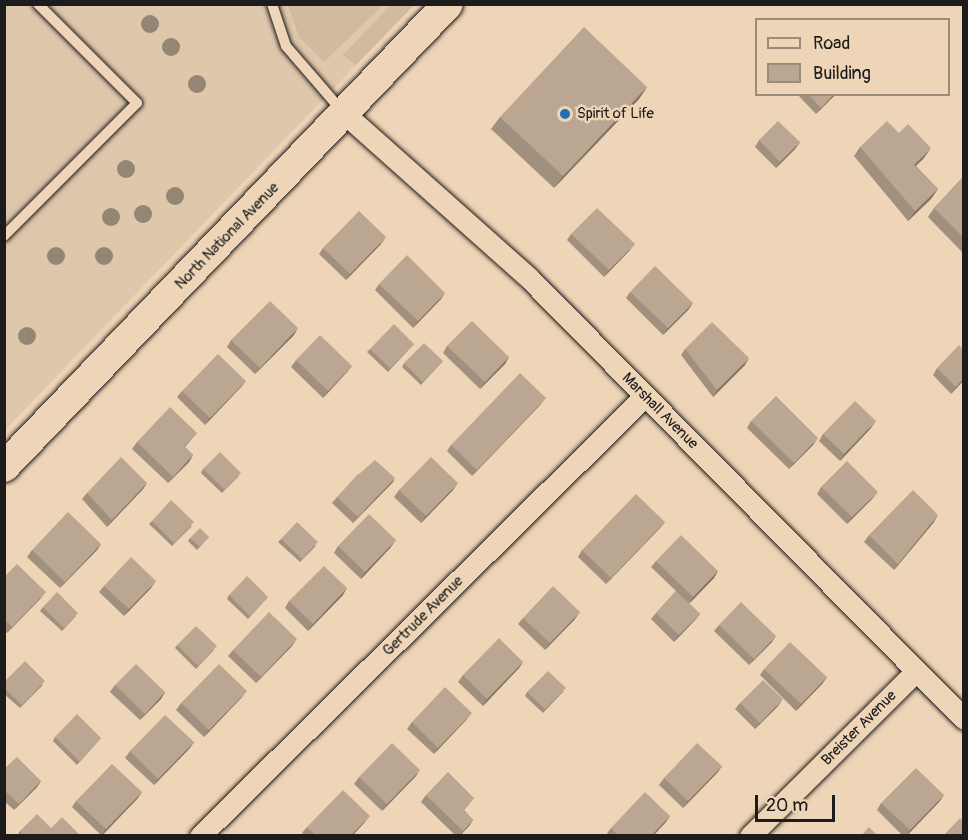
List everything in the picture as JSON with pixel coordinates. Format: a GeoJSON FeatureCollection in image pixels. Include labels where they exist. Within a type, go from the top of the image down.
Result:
{"type":"FeatureCollection","features":[{"type":"Feature","properties":{"kind":"street","name":"North National Avenue"},"geometry":{"type":"LineString","coordinates":[[4,467],[448,4]]}},
{"type":"Feature","properties":{"kind":"street","name":"Marshall Avenue"},"geometry":{"type":"LineString","coordinates":[[345,114],[529,278],[963,719]]}},
{"type":"Feature","properties":{"kind":"street","name":"Gertrude Avenue"},"geometry":{"type":"LineString","coordinates":[[200,836],[645,396]]}},
{"type":"Feature","properties":{"kind":"street","name":"Breister Avenue"},"geometry":{"type":"LineString","coordinates":[[750,836],[916,671]]}},
{"type":"Feature","properties":{"kind":"lane"},"geometry":{"type":"LineString","coordinates":[[4,236],[136,103],[38,4]]}},
{"type":"Feature","properties":{"kind":"lane"},"geometry":{"type":"LineString","coordinates":[[272,4],[286,46],[345,114]]}},
{"type":"Feature","properties":{"kind":"shaded area"},"geometry":{"type":"Polygon","coordinates":[[[288,4],[383,5],[324,62],[299,37],[288,4]]]}},
{"type":"Feature","properties":{"kind":"shaded area"},"geometry":{"type":"Polygon","coordinates":[[[392,4],[414,5],[356,65],[343,55],[392,4]]]}},
{"type":"Feature","properties":{"kind":"shaded area"},"geometry":{"type":"Polygon","coordinates":[[[5,5],[414,5],[5,430],[5,5]]]}},
{"type":"Feature","properties":{"kind":"building","name":"Spirit of Life"},"geometry":{"type":"Polygon","coordinates":[[[584,27],[647,87],[563,176],[500,117],[584,27]]]}},
{"type":"Feature","properties":{"kind":"building"},"geometry":{"type":"Polygon","coordinates":[[[810,96],[832,96],[821,108],[810,96]]]}},
{"type":"Feature","properties":{"kind":"building"},"geometry":{"type":"Polygon","coordinates":[[[778,121],[800,142],[780,162],[759,140],[778,121]]]}},
{"type":"Feature","properties":{"kind":"building"},"geometry":{"type":"Polygon","coordinates":[[[887,121],[899,133],[908,124],[931,148],[914,165],[938,189],[915,211],[860,147],[887,121]]]}},
{"type":"Feature","properties":{"kind":"building"},"geometry":{"type":"Polygon","coordinates":[[[963,177],[963,237],[934,208],[963,177]]]}},
{"type":"Feature","properties":{"kind":"building"},"geometry":{"type":"Polygon","coordinates":[[[597,208],[635,244],[609,270],[571,234],[597,208]]]}},
{"type":"Feature","properties":{"kind":"building"},"geometry":{"type":"Polygon","coordinates":[[[359,211],[386,237],[350,274],[323,248],[359,211]]]}},
{"type":"Feature","properties":{"kind":"building"},"geometry":{"type":"Polygon","coordinates":[[[407,255],[445,293],[418,321],[379,284],[407,255]]]}},
{"type":"Feature","properties":{"kind":"building"},"geometry":{"type":"Polygon","coordinates":[[[655,266],[693,303],[668,328],[630,292],[655,266]]]}},
{"type":"Feature","properties":{"kind":"building"},"geometry":{"type":"Polygon","coordinates":[[[270,301],[298,328],[260,368],[231,340],[270,301]]]}},
{"type":"Feature","properties":{"kind":"building"},"geometry":{"type":"Polygon","coordinates":[[[472,321],[509,357],[485,382],[447,346],[472,321]]]}},
{"type":"Feature","properties":{"kind":"building"},"geometry":{"type":"Polygon","coordinates":[[[712,322],[749,358],[717,390],[685,349],[712,322]]]}},
{"type":"Feature","properties":{"kind":"building"},"geometry":{"type":"Polygon","coordinates":[[[394,324],[414,344],[390,368],[370,349],[394,324]]]}},
{"type":"Feature","properties":{"kind":"building"},"geometry":{"type":"Polygon","coordinates":[[[320,335],[352,366],[328,391],[296,360],[320,335]]]}},
{"type":"Feature","properties":{"kind":"building"},"geometry":{"type":"Polygon","coordinates":[[[424,343],[443,361],[423,382],[404,363],[424,343]]]}},
{"type":"Feature","properties":{"kind":"building"},"geometry":{"type":"Polygon","coordinates":[[[959,345],[963,350],[963,379],[956,387],[937,368],[959,345]]]}},
{"type":"Feature","properties":{"kind":"building"},"geometry":{"type":"Polygon","coordinates":[[[218,354],[246,381],[210,418],[182,391],[218,354]]]}},
{"type":"Feature","properties":{"kind":"building"},"geometry":{"type":"Polygon","coordinates":[[[520,373],[546,398],[477,470],[451,445],[520,373]]]}},
{"type":"Feature","properties":{"kind":"building"},"geometry":{"type":"Polygon","coordinates":[[[776,396],[818,438],[794,463],[751,421],[776,396]]]}},
{"type":"Feature","properties":{"kind":"building"},"geometry":{"type":"Polygon","coordinates":[[[855,401],[876,421],[844,454],[823,434],[855,401]]]}},
{"type":"Feature","properties":{"kind":"building"},"geometry":{"type":"Polygon","coordinates":[[[170,407],[197,433],[184,446],[193,455],[173,477],[137,442],[170,407]]]}},
{"type":"Feature","properties":{"kind":"building"},"geometry":{"type":"Polygon","coordinates":[[[220,452],[241,473],[225,490],[203,469],[220,452]]]}},
{"type":"Feature","properties":{"kind":"building"},"geometry":{"type":"Polygon","coordinates":[[[121,457],[147,483],[112,520],[87,493],[121,457]]]}},
{"type":"Feature","properties":{"kind":"building"},"geometry":{"type":"Polygon","coordinates":[[[431,457],[458,483],[426,516],[399,490],[431,457]]]}},
{"type":"Feature","properties":{"kind":"building"},"geometry":{"type":"Polygon","coordinates":[[[375,460],[395,478],[377,497],[379,494],[358,475],[375,460]]]}},
{"type":"Feature","properties":{"kind":"building"},"geometry":{"type":"Polygon","coordinates":[[[847,461],[878,492],[852,517],[821,487],[847,461]]]}},
{"type":"Feature","properties":{"kind":"building"},"geometry":{"type":"Polygon","coordinates":[[[358,474],[379,494],[358,517],[337,497],[358,474]]]}},
{"type":"Feature","properties":{"kind":"building"},"geometry":{"type":"Polygon","coordinates":[[[913,490],[938,515],[898,564],[869,535],[913,490]]]}},
{"type":"Feature","properties":{"kind":"building"},"geometry":{"type":"Polygon","coordinates":[[[636,494],[665,522],[611,578],[582,550],[636,494]]]}},
{"type":"Feature","properties":{"kind":"building"},"geometry":{"type":"Polygon","coordinates":[[[171,500],[194,522],[174,543],[152,521],[171,500]]]}},
{"type":"Feature","properties":{"kind":"building"},"geometry":{"type":"Polygon","coordinates":[[[68,512],[101,544],[65,582],[32,550],[68,512]]]}},
{"type":"Feature","properties":{"kind":"building"},"geometry":{"type":"Polygon","coordinates":[[[369,514],[396,540],[365,572],[338,546],[369,514]]]}},
{"type":"Feature","properties":{"kind":"building"},"geometry":{"type":"Polygon","coordinates":[[[297,522],[318,542],[302,559],[281,539],[297,522]]]}},
{"type":"Feature","properties":{"kind":"building"},"geometry":{"type":"Polygon","coordinates":[[[200,528],[209,537],[200,547],[190,538],[200,528]]]}},
{"type":"Feature","properties":{"kind":"building"},"geometry":{"type":"Polygon","coordinates":[[[681,535],[718,571],[693,597],[656,561],[681,535]]]}},
{"type":"Feature","properties":{"kind":"building"},"geometry":{"type":"Polygon","coordinates":[[[131,557],[156,581],[129,609],[104,586],[131,557]]]}},
{"type":"Feature","properties":{"kind":"building"},"geometry":{"type":"Polygon","coordinates":[[[17,564],[46,592],[12,627],[4,619],[4,577],[17,564]]]}},
{"type":"Feature","properties":{"kind":"building"},"geometry":{"type":"Polygon","coordinates":[[[324,566],[347,588],[313,624],[289,601],[324,566]]]}},
{"type":"Feature","properties":{"kind":"building"},"geometry":{"type":"Polygon","coordinates":[[[247,576],[268,597],[250,616],[229,595],[247,576]]]}},
{"type":"Feature","properties":{"kind":"building"},"geometry":{"type":"Polygon","coordinates":[[[553,586],[580,612],[550,643],[523,618],[553,586]]]}},
{"type":"Feature","properties":{"kind":"building"},"geometry":{"type":"Polygon","coordinates":[[[676,591],[700,614],[679,635],[656,613],[676,591]]]}},
{"type":"Feature","properties":{"kind":"building"},"geometry":{"type":"Polygon","coordinates":[[[57,592],[78,613],[64,628],[43,607],[57,592]]]}},
{"type":"Feature","properties":{"kind":"building"},"geometry":{"type":"Polygon","coordinates":[[[741,602],[776,636],[754,659],[719,625],[741,602]]]}},
{"type":"Feature","properties":{"kind":"building"},"geometry":{"type":"Polygon","coordinates":[[[269,612],[297,639],[261,677],[233,650],[269,612]]]}},
{"type":"Feature","properties":{"kind":"building"},"geometry":{"type":"Polygon","coordinates":[[[196,626],[217,646],[198,666],[177,645],[196,626]]]}},
{"type":"Feature","properties":{"kind":"building"},"geometry":{"type":"Polygon","coordinates":[[[499,638],[523,662],[487,699],[463,675],[499,638]]]}},
{"type":"Feature","properties":{"kind":"building"},"geometry":{"type":"Polygon","coordinates":[[[790,642],[827,677],[801,704],[764,669],[790,642]]]}},
{"type":"Feature","properties":{"kind":"building"},"geometry":{"type":"Polygon","coordinates":[[[25,661],[45,681],[22,705],[4,688],[4,682],[25,661]]]}},
{"type":"Feature","properties":{"kind":"building"},"geometry":{"type":"Polygon","coordinates":[[[136,664],[165,692],[145,714],[115,685],[136,664]]]}},
{"type":"Feature","properties":{"kind":"building"},"geometry":{"type":"Polygon","coordinates":[[[219,664],[247,691],[209,730],[181,703],[219,664]]]}},
{"type":"Feature","properties":{"kind":"building"},"geometry":{"type":"Polygon","coordinates":[[[548,671],[566,688],[545,709],[527,692],[548,671]]]}},
{"type":"Feature","properties":{"kind":"building"},"geometry":{"type":"Polygon","coordinates":[[[763,680],[783,699],[760,723],[740,703],[763,680]]]}},
{"type":"Feature","properties":{"kind":"building"},"geometry":{"type":"Polygon","coordinates":[[[445,687],[472,713],[438,748],[412,722],[445,687]]]}},
{"type":"Feature","properties":{"kind":"building"},"geometry":{"type":"Polygon","coordinates":[[[77,714],[101,738],[80,762],[55,737],[77,714]]]}},
{"type":"Feature","properties":{"kind":"building"},"geometry":{"type":"Polygon","coordinates":[[[165,715],[194,742],[158,779],[130,751],[165,715]]]}},
{"type":"Feature","properties":{"kind":"building"},"geometry":{"type":"Polygon","coordinates":[[[392,743],[420,770],[387,804],[359,777],[392,743]]]}},
{"type":"Feature","properties":{"kind":"building"},"geometry":{"type":"Polygon","coordinates":[[[697,743],[722,766],[688,801],[664,778],[697,743]]]}},
{"type":"Feature","properties":{"kind":"building"},"geometry":{"type":"Polygon","coordinates":[[[17,757],[41,781],[19,804],[4,790],[4,769],[17,757]]]}},
{"type":"Feature","properties":{"kind":"building"},"geometry":{"type":"Polygon","coordinates":[[[112,764],[142,792],[106,829],[76,801],[112,764]]]}},
{"type":"Feature","properties":{"kind":"building"},"geometry":{"type":"Polygon","coordinates":[[[916,768],[944,795],[910,830],[881,803],[916,768]]]}},
{"type":"Feature","properties":{"kind":"building"},"geometry":{"type":"Polygon","coordinates":[[[448,772],[474,798],[463,810],[473,820],[463,831],[426,795],[448,772]]]}},
{"type":"Feature","properties":{"kind":"building"},"geometry":{"type":"Polygon","coordinates":[[[343,790],[370,816],[350,836],[316,836],[307,827],[343,790]]]}},
{"type":"Feature","properties":{"kind":"building"},"geometry":{"type":"Polygon","coordinates":[[[645,792],[670,816],[651,836],[618,836],[611,828],[645,792]]]}},
{"type":"Feature","properties":{"kind":"building"},"geometry":{"type":"Polygon","coordinates":[[[37,814],[51,828],[62,817],[81,836],[24,836],[20,831],[37,814]]]}},
{"type":"Feature","properties":{"kind":"building"},"geometry":{"type":"Polygon","coordinates":[[[960,818],[963,822],[963,836],[943,836],[960,818]]]}},
{"type":"Feature","properties":{"kind":"building"},"geometry":{"type":"Polygon","coordinates":[[[869,827],[878,836],[861,836],[869,827]]]}},
{"type":"Feature","properties":{"kind":"place","name":"Spirit of Life"},"geometry":{"type":"Point","coordinates":[565,114]}}]}
